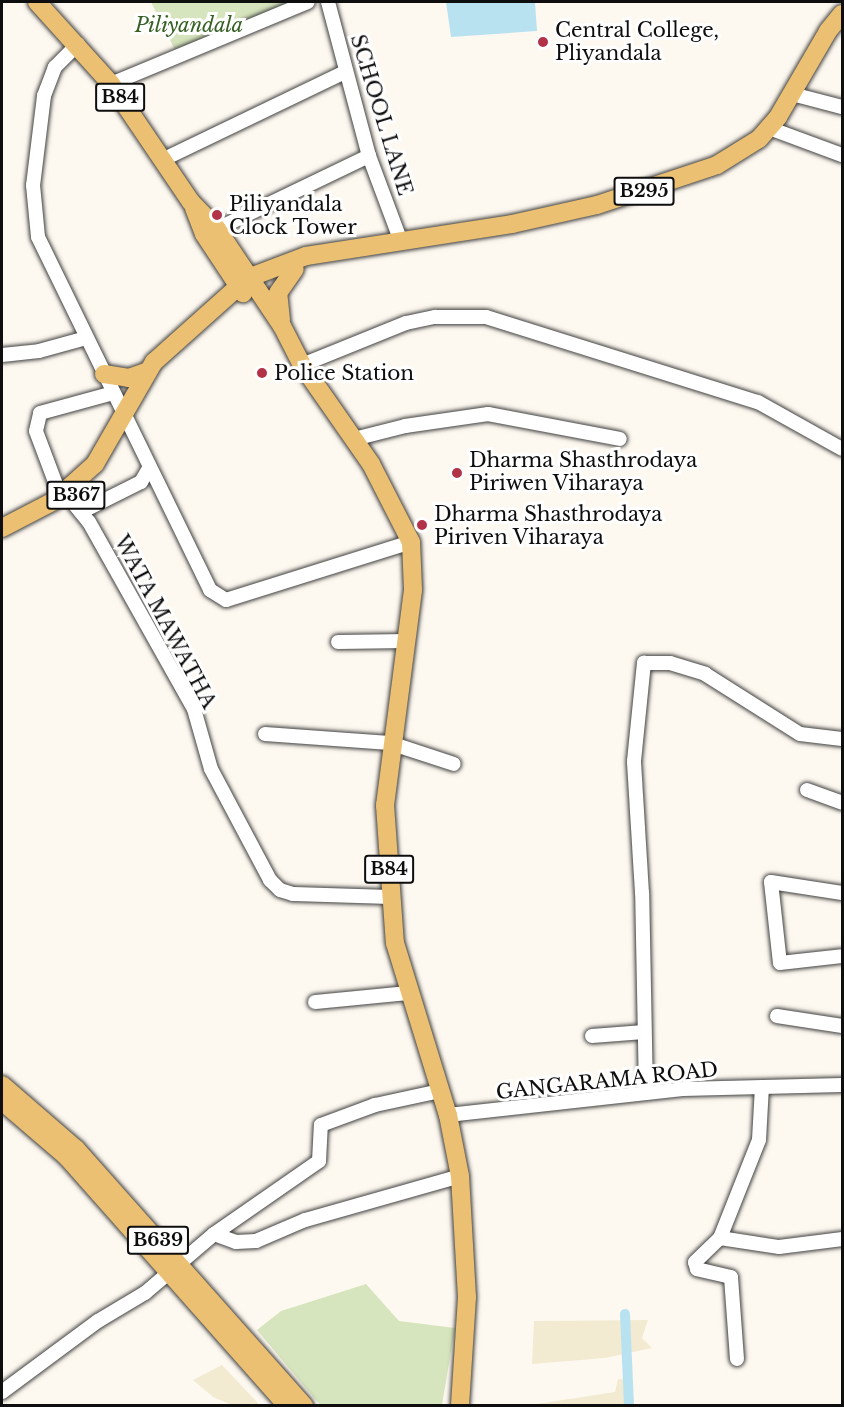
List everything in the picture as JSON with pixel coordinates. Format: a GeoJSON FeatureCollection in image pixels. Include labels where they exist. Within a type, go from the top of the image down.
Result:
{"type":"FeatureCollection","features":[{"type":"Feature","properties":{"kind":"main road","name":"B84"},"geometry":{"type":"LineString","coordinates":[[37,2],[78,44],[111,84],[191,202],[218,229],[246,286],[354,438],[405,523],[411,542],[413,590],[390,743],[384,805],[395,943],[448,1115],[460,1176],[467,1297],[460,1406]]}},
{"type":"Feature","properties":{"kind":"main road","name":"B295"},"geometry":{"type":"LineString","coordinates":[[246,286],[306,256],[400,239],[512,224],[631,196],[732,158],[769,128],[792,94],[828,31],[843,14]]}},
{"type":"Feature","properties":{"kind":"main road","name":"B84"},"geometry":{"type":"LineString","coordinates":[[191,202],[204,234],[282,326],[300,362]]}},
{"type":"Feature","properties":{"kind":"main road","name":"B295"},"geometry":{"type":"LineString","coordinates":[[246,286],[371,244]]}},
{"type":"Feature","properties":{"kind":"main road"},"geometry":{"type":"LineString","coordinates":[[282,326],[278,293],[295,269]]}},
{"type":"Feature","properties":{"kind":"main road","name":"B367"},"geometry":{"type":"LineString","coordinates":[[125,418],[148,371],[246,286]]}},
{"type":"Feature","properties":{"kind":"main road","name":"B367"},"geometry":{"type":"LineString","coordinates":[[2,538],[71,502],[125,418],[158,372],[246,286]]}},
{"type":"Feature","properties":{"kind":"main road"},"geometry":{"type":"LineString","coordinates":[[104,374],[129,378],[148,371]]}},
{"type":"Feature","properties":{"kind":"main road","name":"B367"},"geometry":{"type":"LineString","coordinates":[[2,528],[71,502]]}},
{"type":"Feature","properties":{"kind":"main road","name":"B639"},"geometry":{"type":"LineString","coordinates":[[2,1085],[76,1149],[287,1406]]}},
{"type":"Feature","properties":{"kind":"main road","name":"B639"},"geometry":{"type":"LineString","coordinates":[[2,1101],[67,1157],[304,1406]]}},
{"type":"Feature","properties":{"kind":"street"},"geometry":{"type":"LineString","coordinates":[[111,84],[308,2]]}},
{"type":"Feature","properties":{"kind":"street","name":"SCHOOL LANE"},"geometry":{"type":"LineString","coordinates":[[328,2],[369,156],[400,239]]}},
{"type":"Feature","properties":{"kind":"street"},"geometry":{"type":"LineString","coordinates":[[78,44],[55,67],[48,82],[40,117],[33,211],[38,237],[210,590],[218,598],[226,600],[411,542]]}},
{"type":"Feature","properties":{"kind":"street"},"geometry":{"type":"LineString","coordinates":[[162,160],[345,72]]}},
{"type":"Feature","properties":{"kind":"street"},"geometry":{"type":"LineString","coordinates":[[792,94],[843,107]]}},
{"type":"Feature","properties":{"kind":"street"},"geometry":{"type":"LineString","coordinates":[[769,128],[843,155]]}},
{"type":"Feature","properties":{"kind":"street"},"geometry":{"type":"LineString","coordinates":[[218,229],[369,156]]}},
{"type":"Feature","properties":{"kind":"street"},"geometry":{"type":"LineString","coordinates":[[300,362],[406,323],[435,317],[486,317],[758,402],[840,443]]}},
{"type":"Feature","properties":{"kind":"street"},"geometry":{"type":"LineString","coordinates":[[2,355],[39,351],[86,338]]}},
{"type":"Feature","properties":{"kind":"street","name":"WATA MAWATHA"},"geometry":{"type":"LineString","coordinates":[[113,393],[40,412],[36,431],[71,502],[194,709],[211,769],[270,880],[280,890],[293,894],[391,897]]}},
{"type":"Feature","properties":{"kind":"street"},"geometry":{"type":"LineString","coordinates":[[354,438],[405,426],[488,414],[620,439]]}},
{"type":"Feature","properties":{"kind":"street"},"geometry":{"type":"LineString","coordinates":[[71,502],[141,482],[149,468]]}},
{"type":"Feature","properties":{"kind":"street"},"geometry":{"type":"LineString","coordinates":[[338,642],[407,641]]}},
{"type":"Feature","properties":{"kind":"street"},"geometry":{"type":"LineString","coordinates":[[646,1093],[634,761],[644,663],[670,663],[705,674],[800,734],[843,739]]}},
{"type":"Feature","properties":{"kind":"street"},"geometry":{"type":"LineString","coordinates":[[265,734],[390,743],[454,764]]}},
{"type":"Feature","properties":{"kind":"street"},"geometry":{"type":"LineString","coordinates":[[807,790],[843,803]]}},
{"type":"Feature","properties":{"kind":"street"},"geometry":{"type":"LineString","coordinates":[[843,892],[771,882],[780,963],[843,956]]}},
{"type":"Feature","properties":{"kind":"street"},"geometry":{"type":"LineString","coordinates":[[315,1002],[409,993]]}},
{"type":"Feature","properties":{"kind":"street"},"geometry":{"type":"LineString","coordinates":[[777,1016],[843,1026]]}},
{"type":"Feature","properties":{"kind":"street"},"geometry":{"type":"LineString","coordinates":[[592,1036],[644,1032]]}},
{"type":"Feature","properties":{"kind":"street","name":"GANGARAMA ROAD"},"geometry":{"type":"LineString","coordinates":[[448,1115],[646,1093],[843,1085]]}},
{"type":"Feature","properties":{"kind":"street"},"geometry":{"type":"LineString","coordinates":[[737,1359],[731,1277],[694,1266],[720,1238],[759,1140],[762,1087]]}},
{"type":"Feature","properties":{"kind":"street"},"geometry":{"type":"LineString","coordinates":[[2,1392],[98,1321],[145,1293],[172,1266],[214,1234],[319,1161],[321,1125],[375,1105],[440,1091]]}},
{"type":"Feature","properties":{"kind":"street"},"geometry":{"type":"LineString","coordinates":[[214,1234],[236,1242],[255,1241],[304,1220],[460,1176]]}},
{"type":"Feature","properties":{"kind":"street"},"geometry":{"type":"LineString","coordinates":[[720,1238],[779,1247],[843,1239]]}},
{"type":"Feature","properties":{"kind":"shaded area"},"geometry":{"type":"Polygon","coordinates":[[[648,1320],[642,1338],[652,1348],[605,1358],[532,1364],[534,1321],[648,1320]]]}},
{"type":"Feature","properties":{"kind":"shaded area"},"geometry":{"type":"Polygon","coordinates":[[[222,1365],[259,1405],[232,1405],[213,1397],[193,1380],[222,1365]]]}},
{"type":"Feature","properties":{"kind":"shaded area"},"geometry":{"type":"Polygon","coordinates":[[[618,1379],[629,1380],[632,1405],[530,1405],[615,1392],[618,1379]]]}},
{"type":"Feature","properties":{"kind":"green space","name":"Piliyandala"},"geometry":{"type":"Polygon","coordinates":[[[151,2],[303,2],[177,54],[151,2]]]}},
{"type":"Feature","properties":{"kind":"green space"},"geometry":{"type":"Polygon","coordinates":[[[366,1284],[399,1321],[455,1328],[442,1405],[320,1405],[257,1330],[281,1311],[366,1284]]]}},
{"type":"Feature","properties":{"kind":"water"},"geometry":{"type":"Polygon","coordinates":[[[446,2],[535,2],[537,31],[451,37],[446,2]]]}},
{"type":"Feature","properties":{"kind":"waterway"},"geometry":{"type":"LineString","coordinates":[[625,1314],[629,1406]]}},
{"type":"Feature","properties":{"kind":"place","name":"Central College, Pliyandala"},"geometry":{"type":"Point","coordinates":[543,42]}},
{"type":"Feature","properties":{"kind":"place","name":"Piliyandala Clock Tower"},"geometry":{"type":"Point","coordinates":[217,215]}},
{"type":"Feature","properties":{"kind":"place","name":"Police Station"},"geometry":{"type":"Point","coordinates":[262,373]}},
{"type":"Feature","properties":{"kind":"place","name":"Dharma Shasthrodaya Piriwen Viharaya"},"geometry":{"type":"Point","coordinates":[457,473]}},
{"type":"Feature","properties":{"kind":"place","name":"Dharma Shasthrodaya Piriven Viharaya"},"geometry":{"type":"Point","coordinates":[422,525]}}]}
